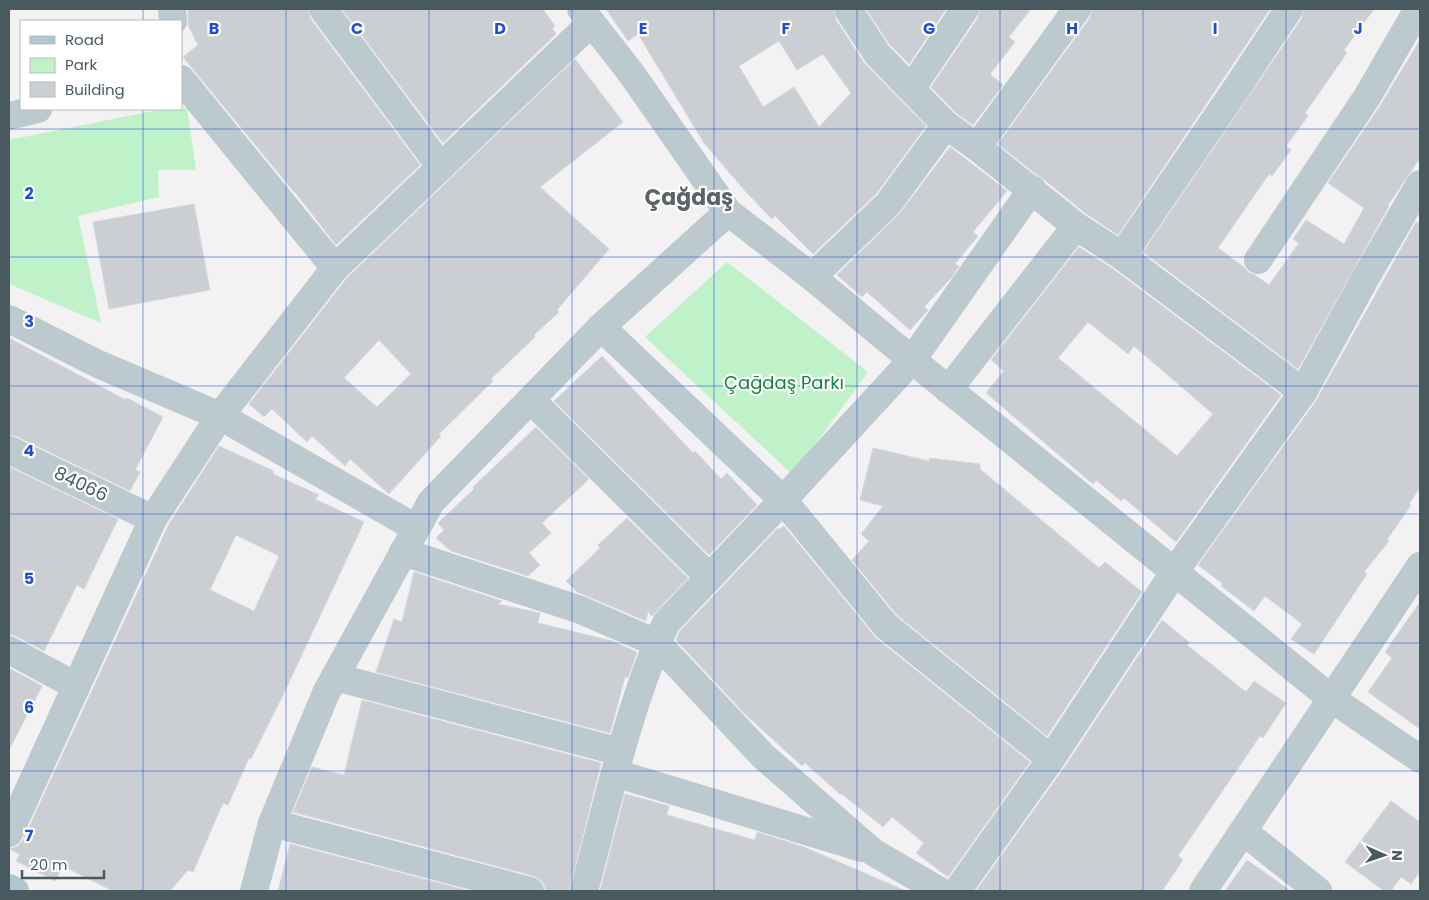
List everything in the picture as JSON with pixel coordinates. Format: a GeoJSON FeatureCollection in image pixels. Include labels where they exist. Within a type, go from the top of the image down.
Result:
{"type":"FeatureCollection","features":[{"type":"Feature","properties":{"kind":"main road"},"geometry":{"type":"LineString","coordinates":[[9,888],[15,891]]}},
{"type":"Feature","properties":{"kind":"street"},"geometry":{"type":"LineString","coordinates":[[323,9],[441,167]]}},
{"type":"Feature","properties":{"kind":"street"},"geometry":{"type":"LineString","coordinates":[[911,89],[965,9]]}},
{"type":"Feature","properties":{"kind":"street"},"geometry":{"type":"LineString","coordinates":[[977,146],[1076,9]]}},
{"type":"Feature","properties":{"kind":"street"},"geometry":{"type":"LineString","coordinates":[[1122,256],[1288,9]]}},
{"type":"Feature","properties":{"kind":"street"},"geometry":{"type":"LineString","coordinates":[[1258,260],[1367,97],[1418,9]]}},
{"type":"Feature","properties":{"kind":"street"},"geometry":{"type":"LineString","coordinates":[[849,10],[878,55],[946,125],[977,146],[1076,226],[1122,256],[1303,392]]}},
{"type":"Feature","properties":{"kind":"street"},"geometry":{"type":"LineString","coordinates":[[9,833],[153,519],[220,416],[336,268],[441,167],[586,16],[632,73],[728,212],[812,277],[948,390],[1332,699],[1420,759]]}},
{"type":"Feature","properties":{"kind":"street"},"geometry":{"type":"LineString","coordinates":[[182,80],[336,268]]}},
{"type":"Feature","properties":{"kind":"street"},"geometry":{"type":"LineString","coordinates":[[9,116],[34,110]]}},
{"type":"Feature","properties":{"kind":"street"},"geometry":{"type":"LineString","coordinates":[[812,277],[888,204],[946,125]]}},
{"type":"Feature","properties":{"kind":"street"},"geometry":{"type":"LineString","coordinates":[[584,891],[618,762],[657,643],[666,623],[912,360],[1032,189]]}},
{"type":"Feature","properties":{"kind":"street"},"geometry":{"type":"LineString","coordinates":[[957,891],[1051,759],[1175,571],[1303,392],[1366,277],[1418,192]]}},
{"type":"Feature","properties":{"kind":"street"},"geometry":{"type":"LineString","coordinates":[[254,891],[272,823],[326,693],[431,502],[602,327],[728,212]]}},
{"type":"Feature","properties":{"kind":"street"},"geometry":{"type":"LineString","coordinates":[[948,390],[1076,226]]}},
{"type":"Feature","properties":{"kind":"street"},"geometry":{"type":"LineString","coordinates":[[9,319],[98,364],[220,416],[416,528]]}},
{"type":"Feature","properties":{"kind":"street"},"geometry":{"type":"LineString","coordinates":[[602,327],[783,500],[886,626],[1051,759]]}},
{"type":"Feature","properties":{"kind":"street"},"geometry":{"type":"LineString","coordinates":[[531,400],[709,577]]}},
{"type":"Feature","properties":{"kind":"street","name":"84066"},"geometry":{"type":"LineString","coordinates":[[9,450],[153,519]]}},
{"type":"Feature","properties":{"kind":"street"},"geometry":{"type":"LineString","coordinates":[[403,552],[578,609],[657,643],[763,756],[873,852]]}},
{"type":"Feature","properties":{"kind":"street"},"geometry":{"type":"LineString","coordinates":[[1203,891],[1420,566]]}},
{"type":"Feature","properties":{"kind":"street"},"geometry":{"type":"LineString","coordinates":[[9,650],[76,686]]}},
{"type":"Feature","properties":{"kind":"street"},"geometry":{"type":"LineString","coordinates":[[334,677],[618,762],[873,852],[940,891]]}},
{"type":"Feature","properties":{"kind":"street"},"geometry":{"type":"LineString","coordinates":[[272,823],[530,891]]}},
{"type":"Feature","properties":{"kind":"street"},"geometry":{"type":"LineString","coordinates":[[1243,831],[1318,891]]}},
{"type":"Feature","properties":{"kind":"green space"},"geometry":{"type":"Polygon","coordinates":[[[182,108],[187,108],[196,170],[158,170],[159,197],[78,216],[101,323],[9,284],[9,140],[158,110],[182,110],[182,108]]]}},
{"type":"Feature","properties":{"kind":"green space","name":"Çağdaş Parkı"},"geometry":{"type":"Polygon","coordinates":[[[727,262],[868,372],[793,475],[645,337],[727,262]]]}},
{"type":"Feature","properties":{"kind":"building"},"geometry":{"type":"Polygon","coordinates":[[[188,9],[308,9],[310,18],[420,165],[336,245],[295,192],[183,57],[198,45],[188,25],[188,9]]]}},
{"type":"Feature","properties":{"kind":"building"},"geometry":{"type":"Polygon","coordinates":[[[342,9],[543,9],[555,26],[552,28],[556,34],[443,143],[342,9]]]}},
{"type":"Feature","properties":{"kind":"building"},"geometry":{"type":"Polygon","coordinates":[[[606,9],[834,9],[836,20],[865,64],[926,126],[876,194],[813,254],[775,216],[772,219],[704,143],[638,34],[628,41],[606,9]],[[779,41],[739,66],[763,107],[794,87],[819,127],[851,93],[823,54],[797,70],[779,41]]]}},
{"type":"Feature","properties":{"kind":"building"},"geometry":{"type":"Polygon","coordinates":[[[866,9],[946,9],[909,64],[890,45],[866,9]]]}},
{"type":"Feature","properties":{"kind":"building"},"geometry":{"type":"Polygon","coordinates":[[[980,9],[1031,9],[1009,37],[1015,42],[990,74],[1003,85],[973,125],[956,113],[931,87],[978,18],[980,9]]]}},
{"type":"Feature","properties":{"kind":"building"},"geometry":{"type":"Polygon","coordinates":[[[1092,9],[1270,9],[1118,235],[1085,213],[998,144],[1090,18],[1092,9]]]}},
{"type":"Feature","properties":{"kind":"building"},"geometry":{"type":"Polygon","coordinates":[[[1304,9],[1374,9],[1344,50],[1347,53],[1305,113],[1308,116],[1286,146],[1291,150],[1272,176],[1269,174],[1218,248],[1244,267],[1249,273],[1269,285],[1299,243],[1293,239],[1306,220],[1344,244],[1364,208],[1328,183],[1380,106],[1420,40],[1420,158],[1388,205],[1298,369],[1143,252],[1302,18],[1304,9]]]}},
{"type":"Feature","properties":{"kind":"building"},"geometry":{"type":"Polygon","coordinates":[[[575,59],[623,122],[540,187],[609,249],[557,310],[559,312],[534,335],[535,337],[491,379],[493,381],[439,434],[441,436],[389,494],[350,459],[345,466],[312,436],[307,442],[272,409],[264,417],[249,404],[347,278],[575,59]],[[379,340],[344,378],[377,407],[411,374],[379,340]]]}},
{"type":"Feature","properties":{"kind":"building"},"geometry":{"type":"Polygon","coordinates":[[[950,147],[1007,191],[973,232],[978,236],[955,264],[959,266],[951,278],[924,307],[928,310],[910,330],[867,292],[862,297],[837,275],[900,213],[950,147]]]}},
{"type":"Feature","properties":{"kind":"building"},"geometry":{"type":"Polygon","coordinates":[[[194,204],[210,290],[109,309],[93,222],[194,204]]]}},
{"type":"Feature","properties":{"kind":"building"},"geometry":{"type":"Polygon","coordinates":[[[1416,222],[1420,224],[1420,487],[1409,504],[1411,505],[1387,540],[1389,541],[1364,572],[1367,574],[1314,654],[1291,639],[1302,624],[1265,596],[1254,611],[1221,586],[1223,584],[1198,565],[1316,401],[1416,222]]]}},
{"type":"Feature","properties":{"kind":"building"},"geometry":{"type":"Polygon","coordinates":[[[1079,247],[1113,269],[1281,395],[1176,542],[1124,498],[1121,501],[1096,480],[1093,484],[986,393],[1004,371],[991,360],[1079,247]],[[1088,322],[1058,358],[1177,456],[1213,414],[1134,346],[1128,354],[1088,322]]]}},
{"type":"Feature","properties":{"kind":"building"},"geometry":{"type":"Polygon","coordinates":[[[9,338],[126,400],[127,398],[163,417],[135,470],[140,472],[130,491],[16,436],[9,435],[9,338]]]}},
{"type":"Feature","properties":{"kind":"building"},"geometry":{"type":"Polygon","coordinates":[[[602,356],[693,453],[695,451],[721,479],[727,473],[757,505],[709,555],[554,401],[602,356]]]}},
{"type":"Feature","properties":{"kind":"building"},"geometry":{"type":"Polygon","coordinates":[[[536,427],[589,479],[542,523],[551,533],[529,553],[540,565],[528,576],[451,551],[436,538],[444,530],[438,523],[536,427]]]}},
{"type":"Feature","properties":{"kind":"building"},"geometry":{"type":"Polygon","coordinates":[[[219,446],[274,471],[273,474],[319,495],[315,499],[364,522],[284,693],[251,759],[249,758],[228,805],[223,803],[193,872],[188,870],[170,891],[113,891],[63,866],[55,881],[16,861],[20,854],[10,849],[18,846],[23,840],[169,524],[219,446]],[[236,535],[210,590],[254,611],[279,556],[236,535]]]}},
{"type":"Feature","properties":{"kind":"building"},"geometry":{"type":"Polygon","coordinates":[[[873,448],[929,461],[930,458],[980,464],[980,469],[1099,568],[1105,562],[1142,592],[1047,736],[897,615],[852,560],[869,541],[861,534],[883,506],[860,500],[873,448]]]}},
{"type":"Feature","properties":{"kind":"building"},"geometry":{"type":"Polygon","coordinates":[[[9,467],[118,519],[84,589],[77,585],[44,651],[9,634],[9,467]]]}},
{"type":"Feature","properties":{"kind":"building"},"geometry":{"type":"Polygon","coordinates":[[[627,518],[688,578],[652,616],[648,612],[646,621],[577,592],[566,581],[600,548],[598,545],[627,518]]]}},
{"type":"Feature","properties":{"kind":"building"},"geometry":{"type":"Polygon","coordinates":[[[784,526],[876,638],[1030,762],[948,877],[916,853],[924,843],[892,817],[883,827],[841,795],[805,763],[802,766],[745,714],[676,640],[679,632],[778,528],[780,529],[784,526]]]}},
{"type":"Feature","properties":{"kind":"building"},"geometry":{"type":"Polygon","coordinates":[[[414,572],[502,601],[498,604],[540,613],[538,623],[612,641],[637,652],[628,678],[625,677],[610,733],[376,672],[394,619],[402,622],[414,572]]]}},
{"type":"Feature","properties":{"kind":"building"},"geometry":{"type":"Polygon","coordinates":[[[1420,602],[1420,729],[1368,692],[1392,658],[1385,652],[1420,602]]]}},
{"type":"Feature","properties":{"kind":"building"},"geometry":{"type":"Polygon","coordinates":[[[1162,620],[1189,642],[1187,645],[1246,692],[1254,681],[1286,703],[1263,738],[1260,736],[1178,856],[1183,860],[1162,891],[976,891],[1064,768],[1162,620]]]}},
{"type":"Feature","properties":{"kind":"building"},"geometry":{"type":"Polygon","coordinates":[[[9,668],[42,686],[9,750],[9,668]]]}},
{"type":"Feature","properties":{"kind":"building"},"geometry":{"type":"Polygon","coordinates":[[[362,700],[601,763],[569,891],[545,891],[545,886],[541,880],[534,876],[293,812],[312,767],[344,775],[362,700]]]}},
{"type":"Feature","properties":{"kind":"building"},"geometry":{"type":"Polygon","coordinates":[[[625,794],[669,806],[667,815],[755,840],[757,832],[804,847],[906,891],[600,891],[625,794]]]}},
{"type":"Feature","properties":{"kind":"building"},"geometry":{"type":"Polygon","coordinates":[[[1391,801],[1420,822],[1420,871],[1411,884],[1401,877],[1391,891],[1384,891],[1345,862],[1391,801]]]}},
{"type":"Feature","properties":{"kind":"building"},"geometry":{"type":"Polygon","coordinates":[[[290,844],[470,891],[278,891],[290,844]]]}},
{"type":"Feature","properties":{"kind":"building"},"geometry":{"type":"Polygon","coordinates":[[[1247,860],[1291,891],[1225,891],[1247,860]]]}},
{"type":"Feature","properties":{"kind":"district","name":"Çağdaş"},"geometry":{"type":"Point","coordinates":[689,197]}}]}
